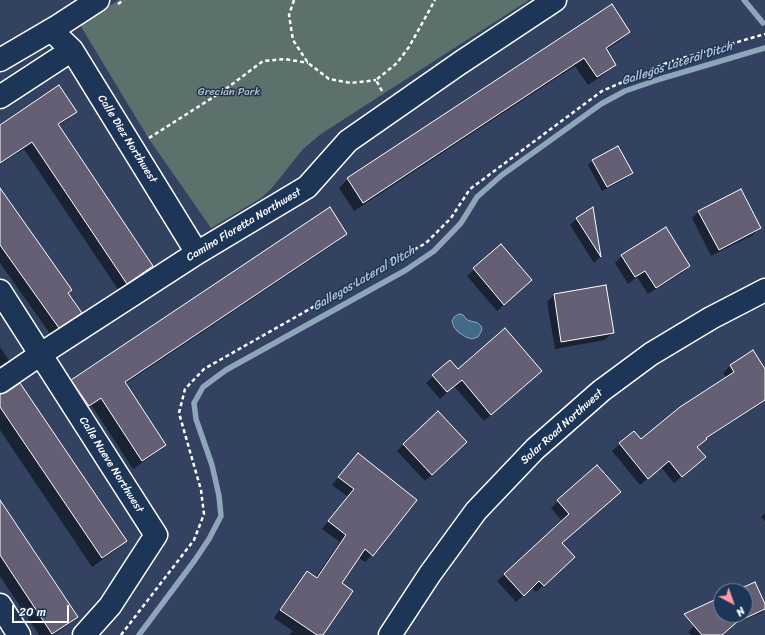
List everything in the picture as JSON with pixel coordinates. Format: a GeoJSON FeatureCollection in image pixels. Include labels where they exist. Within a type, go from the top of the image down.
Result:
{"type":"FeatureCollection","features":[{"type":"Feature","properties":{"kind":"street","name":"Camino Floretta Northwest"},"geometry":{"type":"LineString","coordinates":[[0,382],[197,253],[307,187],[348,140],[555,0]]}},
{"type":"Feature","properties":{"kind":"street"},"geometry":{"type":"LineString","coordinates":[[0,60],[51,30],[105,4]]}},
{"type":"Feature","properties":{"kind":"street","name":"Calle Diez Northwest"},"geometry":{"type":"LineString","coordinates":[[51,30],[72,50],[197,253]]}},
{"type":"Feature","properties":{"kind":"street"},"geometry":{"type":"LineString","coordinates":[[0,97],[72,50]]}},
{"type":"Feature","properties":{"kind":"street","name":"Solar Road Northwest"},"geometry":{"type":"LineString","coordinates":[[390,635],[430,574],[476,511],[535,449],[601,391],[651,354],[711,318],[765,290]]}},
{"type":"Feature","properties":{"kind":"street","name":"Calle Nueve Northwest"},"geometry":{"type":"LineString","coordinates":[[0,291],[156,535],[110,606],[84,635]]}},
{"type":"Feature","properties":{"kind":"street"},"geometry":{"type":"LineString","coordinates":[[0,605],[20,635]]}},
{"type":"Feature","properties":{"kind":"path"},"geometry":{"type":"LineString","coordinates":[[105,4],[124,0]]}},
{"type":"Feature","properties":{"kind":"path"},"geometry":{"type":"LineString","coordinates":[[294,0],[289,15],[293,40],[308,63],[329,79],[351,83],[376,80],[397,63],[409,47],[435,0]]}},
{"type":"Feature","properties":{"kind":"path"},"geometry":{"type":"LineString","coordinates":[[121,635],[194,540],[204,514],[201,490],[179,413],[185,389],[204,370],[426,243],[451,218],[470,189],[602,91],[668,62],[765,34]]}},
{"type":"Feature","properties":{"kind":"path"},"geometry":{"type":"LineString","coordinates":[[145,132],[149,139],[223,91],[263,61],[285,59],[308,63]]}},
{"type":"Feature","properties":{"kind":"path"},"geometry":{"type":"LineString","coordinates":[[376,80],[382,91]]}},
{"type":"Feature","properties":{"kind":"green space","name":"Grecian Park"},"geometry":{"type":"Polygon","coordinates":[[[119,0],[529,0],[321,134],[303,149],[271,189],[261,198],[211,228],[149,139],[80,25],[119,0]]]}},
{"type":"Feature","properties":{"kind":"water"},"geometry":{"type":"Polygon","coordinates":[[[459,314],[463,315],[467,320],[478,323],[481,326],[482,330],[478,337],[472,339],[458,332],[452,321],[454,317],[459,314]]]}},
{"type":"Feature","properties":{"kind":"building"},"geometry":{"type":"Polygon","coordinates":[[[612,4],[630,32],[606,48],[616,65],[597,77],[584,58],[363,203],[347,178],[612,4]]]}},
{"type":"Feature","properties":{"kind":"building"},"geometry":{"type":"Polygon","coordinates":[[[59,85],[77,112],[58,124],[153,266],[127,284],[32,142],[0,163],[0,125],[59,85]]]}},
{"type":"Feature","properties":{"kind":"building"},"geometry":{"type":"Polygon","coordinates":[[[618,146],[633,173],[607,187],[592,160],[618,146]]]}},
{"type":"Feature","properties":{"kind":"building"},"geometry":{"type":"Polygon","coordinates":[[[0,188],[72,290],[68,293],[82,313],[59,328],[0,245],[0,188]]]}},
{"type":"Feature","properties":{"kind":"building"},"geometry":{"type":"Polygon","coordinates":[[[741,189],[761,228],[719,250],[698,211],[741,189]]]}},
{"type":"Feature","properties":{"kind":"building"},"geometry":{"type":"Polygon","coordinates":[[[330,207],[347,234],[125,382],[166,445],[142,461],[101,398],[89,406],[71,380],[330,207]]]}},
{"type":"Feature","properties":{"kind":"building"},"geometry":{"type":"Polygon","coordinates":[[[593,207],[601,257],[576,218],[593,207]]]}},
{"type":"Feature","properties":{"kind":"building"},"geometry":{"type":"Polygon","coordinates":[[[666,227],[690,266],[656,288],[645,271],[635,277],[621,255],[666,227]]]}},
{"type":"Feature","properties":{"kind":"building"},"geometry":{"type":"Polygon","coordinates":[[[501,244],[532,280],[504,305],[473,268],[501,244]]]}},
{"type":"Feature","properties":{"kind":"building"},"geometry":{"type":"Polygon","coordinates":[[[606,285],[614,333],[561,342],[554,294],[606,285]]]}},
{"type":"Feature","properties":{"kind":"building"},"geometry":{"type":"Polygon","coordinates":[[[505,328],[542,371],[491,415],[462,380],[447,392],[432,375],[450,360],[458,369],[505,328]]]}},
{"type":"Feature","properties":{"kind":"building"},"geometry":{"type":"Polygon","coordinates":[[[753,350],[765,369],[765,400],[706,438],[707,439],[697,447],[706,457],[682,477],[669,461],[648,479],[619,443],[634,431],[641,439],[680,407],[734,372],[730,365],[753,350]]]}},
{"type":"Feature","properties":{"kind":"building"},"geometry":{"type":"Polygon","coordinates":[[[20,383],[127,541],[102,558],[0,407],[0,394],[7,392],[20,383]]]}},
{"type":"Feature","properties":{"kind":"building"},"geometry":{"type":"Polygon","coordinates":[[[438,411],[467,442],[432,475],[403,444],[438,411]]]}},
{"type":"Feature","properties":{"kind":"building"},"geometry":{"type":"Polygon","coordinates":[[[358,453],[417,500],[373,556],[365,549],[342,583],[353,591],[323,635],[317,635],[280,610],[307,571],[317,578],[346,535],[328,521],[354,489],[338,477],[358,453]]]}},
{"type":"Feature","properties":{"kind":"building"},"geometry":{"type":"Polygon","coordinates":[[[597,465],[621,492],[562,543],[575,557],[544,586],[539,581],[524,596],[504,574],[569,514],[557,500],[597,465]]]}},
{"type":"Feature","properties":{"kind":"building"},"geometry":{"type":"Polygon","coordinates":[[[0,500],[78,617],[52,634],[0,555],[0,500]]]}},
{"type":"Feature","properties":{"kind":"building"},"geometry":{"type":"Polygon","coordinates":[[[755,582],[765,604],[765,609],[753,615],[753,583],[755,582]]]}},
{"type":"Feature","properties":{"kind":"building"},"geometry":{"type":"Polygon","coordinates":[[[713,601],[713,623],[736,623],[722,635],[702,635],[684,614],[713,601]]]}},
{"type":"Feature","properties":{"kind":"waterway"},"geometry":{"type":"LineString","coordinates":[[744,0],[763,23]]}},
{"type":"Feature","properties":{"kind":"waterway","name":"Gallegos Lateral Ditch"},"geometry":{"type":"LineString","coordinates":[[139,635],[195,560],[209,539],[221,516],[219,496],[212,465],[196,419],[194,403],[203,387],[226,370],[406,270],[434,251],[461,223],[477,197],[502,175],[601,104],[625,91],[660,79],[765,48]]}}]}
